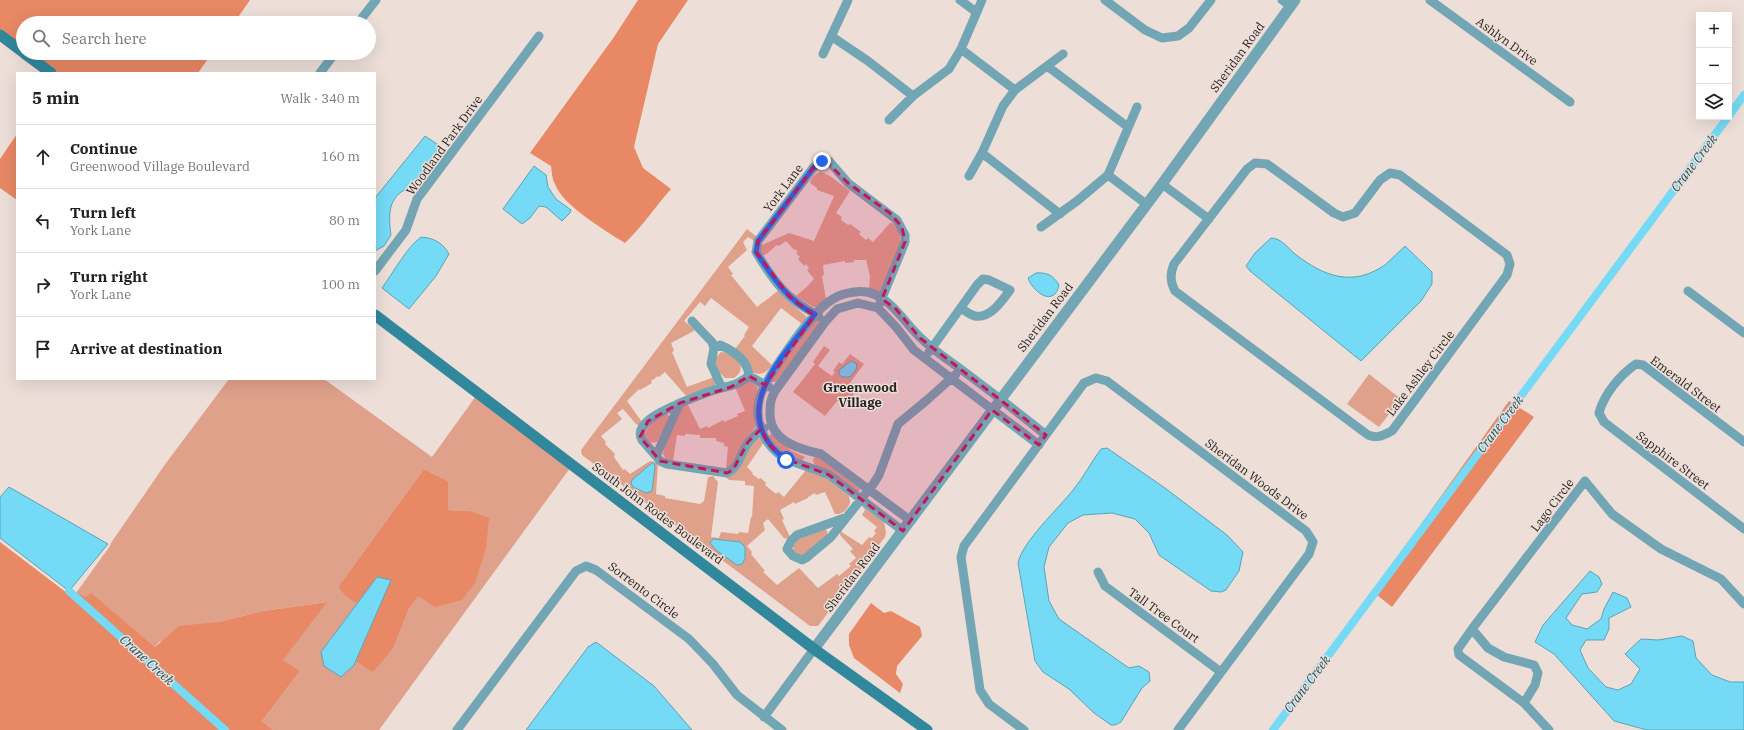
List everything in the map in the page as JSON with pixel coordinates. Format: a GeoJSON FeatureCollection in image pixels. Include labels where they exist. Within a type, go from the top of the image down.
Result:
{"type":"FeatureCollection","features":[{"type":"Feature","properties":{"kind":"main road"},"geometry":{"type":"LineString","coordinates":[[0,35],[16,47]]}},
{"type":"Feature","properties":{"kind":"main road"},"geometry":{"type":"LineString","coordinates":[[33,60],[49,72]]}},
{"type":"Feature","properties":{"kind":"main road","name":"South John Rodes Boulevard"},"geometry":{"type":"LineString","coordinates":[[376,315],[814,649],[926,730]]}},
{"type":"Feature","properties":{"kind":"street"},"geometry":{"type":"LineString","coordinates":[[363,16],[376,0]]}},
{"type":"Feature","properties":{"kind":"street"},"geometry":{"type":"LineString","coordinates":[[823,54],[848,0]]}},
{"type":"Feature","properties":{"kind":"street"},"geometry":{"type":"LineString","coordinates":[[960,0],[976,12]]}},
{"type":"Feature","properties":{"kind":"street"},"geometry":{"type":"LineString","coordinates":[[889,120],[913,96],[949,69],[962,49],[982,0]]}},
{"type":"Feature","properties":{"kind":"street"},"geometry":{"type":"LineString","coordinates":[[1105,0],[1145,30],[1162,38],[1178,36],[1189,28],[1211,0]]}},
{"type":"Feature","properties":{"kind":"street","name":"Ashlyn Drive"},"geometry":{"type":"LineString","coordinates":[[1430,0],[1570,102]]}},
{"type":"Feature","properties":{"kind":"street","name":"Sheridan Road"},"geometry":{"type":"LineString","coordinates":[[814,649],[1162,184],[1289,2]]}},
{"type":"Feature","properties":{"kind":"street","name":"Woodland Park Drive"},"geometry":{"type":"LineString","coordinates":[[376,270],[406,230],[416,199],[539,36]]}},
{"type":"Feature","properties":{"kind":"street"},"geometry":{"type":"LineString","coordinates":[[831,36],[868,61],[913,96]]}},
{"type":"Feature","properties":{"kind":"street"},"geometry":{"type":"LineString","coordinates":[[962,49],[1015,90]]}},
{"type":"Feature","properties":{"kind":"street"},"geometry":{"type":"LineString","coordinates":[[969,176],[982,153],[1003,106],[1015,90],[1063,54]]}},
{"type":"Feature","properties":{"kind":"street"},"geometry":{"type":"LineString","coordinates":[[321,72],[330,60]]}},
{"type":"Feature","properties":{"kind":"street"},"geometry":{"type":"LineString","coordinates":[[1047,66],[1128,127]]}},
{"type":"Feature","properties":{"kind":"street"},"geometry":{"type":"LineString","coordinates":[[1041,227],[1060,214],[1108,175],[1137,107]]}},
{"type":"Feature","properties":{"kind":"street"},"geometry":{"type":"LineString","coordinates":[[982,153],[1060,214]]}},
{"type":"Feature","properties":{"kind":"street","name":"York Lane"},"geometry":{"type":"LineString","coordinates":[[825,322],[788,296],[776,282],[756,252],[758,241],[813,168],[825,160],[829,161],[848,183],[890,213],[902,227],[905,235],[905,242],[878,308]]}},
{"type":"Feature","properties":{"kind":"street","name":"Lake Ashley Circle"},"geometry":{"type":"LineString","coordinates":[[1255,163],[1267,164],[1334,213],[1343,217],[1355,213],[1380,180],[1390,173],[1400,175],[1506,255],[1510,264],[1507,275],[1392,431],[1375,437],[1362,430],[1175,291],[1171,284],[1171,273],[1174,264],[1208,218],[1247,169],[1255,163]]}},
{"type":"Feature","properties":{"kind":"street"},"geometry":{"type":"LineString","coordinates":[[1108,175],[1146,204]]}},
{"type":"Feature","properties":{"kind":"street"},"geometry":{"type":"LineString","coordinates":[[1162,184],[1208,218]]}},
{"type":"Feature","properties":{"kind":"street"},"geometry":{"type":"LineString","coordinates":[[925,358],[977,285],[983,279],[990,280],[1010,290],[1000,304],[987,314],[973,316],[961,308]]}},
{"type":"Feature","properties":{"kind":"street"},"geometry":{"type":"LineString","coordinates":[[1688,291],[1744,333]]}},
{"type":"Feature","properties":{"kind":"street"},"geometry":{"type":"LineString","coordinates":[[903,531],[830,475],[808,466],[786,460],[768,444],[761,430],[758,416],[759,400],[768,377],[815,314],[828,301],[844,294],[867,292],[882,299],[896,309],[914,331],[932,348],[1046,435]]}},
{"type":"Feature","properties":{"kind":"street"},"geometry":{"type":"LineString","coordinates":[[911,520],[821,454],[789,444],[778,435],[771,424],[770,400],[775,391],[825,322],[837,309],[858,303],[878,308],[896,327],[914,350],[1039,445]]}},
{"type":"Feature","properties":{"kind":"street"},"geometry":{"type":"LineString","coordinates":[[692,321],[712,342],[714,348],[711,364],[722,388]]}},
{"type":"Feature","properties":{"kind":"street"},"geometry":{"type":"LineString","coordinates":[[714,348],[720,345],[736,354],[747,363],[749,376]]}},
{"type":"Feature","properties":{"kind":"street","name":"Emerald Street"},"geometry":{"type":"LineString","coordinates":[[1602,403],[1624,373],[1636,364],[1643,365],[1744,442]]}},
{"type":"Feature","properties":{"kind":"street"},"geometry":{"type":"LineString","coordinates":[[847,517],[797,535],[791,540],[787,549],[797,559],[802,560],[827,541],[847,517],[860,499],[869,490],[879,475],[898,424],[952,378],[960,368]]}},
{"type":"Feature","properties":{"kind":"street"},"geometry":{"type":"LineString","coordinates":[[749,376],[775,391]]}},
{"type":"Feature","properties":{"kind":"street"},"geometry":{"type":"LineString","coordinates":[[749,376],[740,383],[680,403],[652,418],[644,426],[640,437],[660,461],[667,464],[727,473],[733,470],[748,442],[761,430],[771,424]]}},
{"type":"Feature","properties":{"kind":"street","name":"Sheridan Woods Drive"},"geometry":{"type":"LineString","coordinates":[[1024,730],[990,704],[980,690],[961,557],[964,546],[1084,382],[1096,378],[1107,381],[1306,531],[1313,542],[1309,554],[1178,730]]}},
{"type":"Feature","properties":{"kind":"street"},"geometry":{"type":"LineString","coordinates":[[656,456],[680,403]]}},
{"type":"Feature","properties":{"kind":"street","name":"Sapphire Street"},"geometry":{"type":"LineString","coordinates":[[1602,403],[1599,413],[1604,422],[1744,529]]}},
{"type":"Feature","properties":{"kind":"street"},"geometry":{"type":"LineString","coordinates":[[808,466],[811,452]]}},
{"type":"Feature","properties":{"kind":"street","name":"Lago Circle"},"geometry":{"type":"LineString","coordinates":[[1549,730],[1524,703],[1459,655],[1458,649],[1585,481],[1612,514],[1661,550],[1721,579],[1744,604]]}},
{"type":"Feature","properties":{"kind":"street","name":"Sorrento Circle"},"geometry":{"type":"LineString","coordinates":[[457,730],[576,571],[586,566],[596,570],[689,639],[713,664],[737,695],[782,730]]}},
{"type":"Feature","properties":{"kind":"street","name":"Tall Tree Court"},"geometry":{"type":"LineString","coordinates":[[1098,572],[1105,586],[1221,672]]}},
{"type":"Feature","properties":{"kind":"street"},"geometry":{"type":"LineString","coordinates":[[1472,629],[1488,648],[1504,657],[1534,666],[1538,673],[1535,685],[1524,703]]}},
{"type":"Feature","properties":{"kind":"street"},"geometry":{"type":"LineString","coordinates":[[764,717],[814,649]]}},
{"type":"Feature","properties":{"kind":"highlighted area"},"geometry":{"type":"Polygon","coordinates":[[[825,160],[848,183],[890,213],[902,227],[905,242],[882,299],[896,309],[920,338],[1046,435],[1039,445],[992,410],[903,531],[829,475],[786,459],[768,444],[761,429],[748,442],[733,470],[727,473],[660,461],[640,437],[648,421],[680,403],[731,387],[749,376],[765,385],[814,316],[789,296],[756,252],[758,241],[813,168],[825,160]]]}},
{"type":"Feature","properties":{"kind":"shaded area"},"geometry":{"type":"Polygon","coordinates":[[[0,0],[250,0],[239,16],[16,16],[16,43],[0,31],[0,0]]]}},
{"type":"Feature","properties":{"kind":"shaded area"},"geometry":{"type":"Polygon","coordinates":[[[638,0],[688,0],[658,44],[634,147],[643,168],[671,189],[625,243],[575,209],[559,192],[554,182],[551,166],[530,153],[614,37],[638,0]]]}},
{"type":"Feature","properties":{"kind":"shaded area"},"geometry":{"type":"Polygon","coordinates":[[[40,60],[207,60],[199,72],[56,72],[40,60]]]}},
{"type":"Feature","properties":{"kind":"shaded area"},"geometry":{"type":"Polygon","coordinates":[[[16,135],[16,199],[0,188],[0,159],[16,135]]]}},
{"type":"Feature","properties":{"kind":"shaded area"},"geometry":{"type":"Polygon","coordinates":[[[821,172],[830,176],[850,191],[836,213],[842,217],[841,220],[848,225],[850,224],[861,232],[859,234],[866,240],[868,238],[873,242],[890,223],[893,223],[900,232],[900,244],[880,293],[869,289],[870,276],[866,260],[854,260],[854,262],[845,263],[845,261],[823,265],[824,275],[822,276],[826,299],[817,307],[813,307],[796,296],[814,279],[807,270],[809,268],[806,264],[804,266],[798,259],[800,257],[796,253],[798,252],[795,249],[794,250],[786,241],[779,246],[777,245],[765,255],[762,255],[760,251],[762,245],[789,233],[814,241],[834,196],[817,190],[817,188],[810,183],[811,179],[817,173],[821,172]]]}},
{"type":"Feature","properties":{"kind":"shaded area"},"geometry":{"type":"Polygon","coordinates":[[[747,229],[757,237],[754,241],[748,237],[743,242],[747,250],[728,267],[733,274],[731,275],[757,307],[779,290],[788,301],[806,316],[807,319],[802,324],[781,308],[752,346],[772,365],[764,373],[756,374],[753,373],[735,349],[745,336],[744,335],[749,327],[711,298],[705,306],[700,302],[684,321],[694,329],[694,331],[671,343],[674,351],[672,352],[687,387],[714,377],[715,385],[687,397],[665,372],[651,381],[652,383],[640,390],[639,389],[627,401],[642,422],[640,426],[636,424],[623,409],[617,413],[622,419],[601,436],[606,442],[605,444],[615,454],[614,457],[623,470],[625,469],[630,474],[650,461],[658,463],[656,494],[665,496],[665,498],[700,504],[704,501],[708,477],[713,476],[718,482],[711,537],[719,538],[721,532],[738,534],[739,532],[748,533],[752,517],[754,486],[745,485],[745,481],[729,480],[726,477],[758,438],[762,439],[764,442],[747,467],[753,473],[752,474],[759,479],[761,478],[766,483],[765,485],[776,494],[778,492],[784,497],[806,470],[818,472],[849,496],[850,502],[848,507],[845,511],[838,514],[835,514],[825,492],[816,495],[815,493],[808,498],[795,504],[794,502],[780,510],[784,519],[782,520],[790,537],[788,539],[784,538],[768,519],[763,523],[765,530],[747,546],[752,552],[751,554],[765,571],[763,572],[777,585],[799,568],[818,588],[837,574],[839,576],[851,566],[849,564],[856,558],[850,551],[853,549],[840,535],[840,531],[862,545],[869,537],[872,538],[876,533],[874,531],[877,527],[862,515],[865,510],[862,506],[884,521],[886,533],[885,537],[818,626],[810,626],[582,455],[581,450],[747,229]]]}},
{"type":"Feature","properties":{"kind":"shaded area"},"geometry":{"type":"Polygon","coordinates":[[[815,319],[820,322],[776,382],[772,382],[771,378],[815,319]]]}},
{"type":"Feature","properties":{"kind":"shaded area"},"geometry":{"type":"Polygon","coordinates":[[[824,346],[830,350],[818,366],[832,376],[835,372],[833,371],[839,362],[842,364],[850,354],[864,364],[847,387],[854,394],[845,406],[837,401],[825,416],[793,392],[815,364],[813,362],[824,346]]]}},
{"type":"Feature","properties":{"kind":"shaded area"},"geometry":{"type":"Polygon","coordinates":[[[721,352],[731,355],[740,365],[741,369],[739,374],[734,378],[725,378],[714,367],[716,358],[721,352]]]}},
{"type":"Feature","properties":{"kind":"shaded area"},"geometry":{"type":"Polygon","coordinates":[[[1369,374],[1401,399],[1379,427],[1347,404],[1369,374]]]}},
{"type":"Feature","properties":{"kind":"shaded area"},"geometry":{"type":"Polygon","coordinates":[[[746,379],[758,387],[754,405],[755,428],[744,441],[734,462],[728,469],[726,468],[728,447],[724,446],[724,443],[716,441],[716,438],[700,438],[700,435],[677,435],[673,461],[666,459],[663,454],[664,448],[683,406],[686,404],[688,405],[700,429],[707,426],[708,428],[723,420],[724,422],[738,416],[737,414],[745,411],[735,387],[746,379]]]}},
{"type":"Feature","properties":{"kind":"shaded area"},"geometry":{"type":"Polygon","coordinates":[[[228,380],[325,380],[432,457],[476,396],[570,468],[379,730],[273,730],[262,721],[300,671],[282,660],[326,602],[263,611],[219,622],[159,642],[155,647],[91,594],[86,597],[76,593],[166,463],[228,380]],[[424,469],[338,587],[345,596],[357,604],[321,652],[354,665],[355,661],[373,671],[393,649],[409,609],[470,511],[448,510],[448,481],[424,469]]]}},
{"type":"Feature","properties":{"kind":"shaded area"},"geometry":{"type":"Polygon","coordinates":[[[1509,401],[1534,417],[1392,607],[1372,591],[1410,543],[1409,541],[1509,401]]]}},
{"type":"Feature","properties":{"kind":"shaded area"},"geometry":{"type":"Polygon","coordinates":[[[666,413],[670,418],[657,442],[652,443],[646,438],[645,434],[648,427],[666,413]]]}},
{"type":"Feature","properties":{"kind":"shaded area"},"geometry":{"type":"Polygon","coordinates":[[[771,433],[792,451],[805,457],[802,461],[787,455],[779,449],[769,437],[771,433]]]}},
{"type":"Feature","properties":{"kind":"shaded area"},"geometry":{"type":"Polygon","coordinates":[[[815,457],[820,457],[860,489],[860,491],[857,492],[814,464],[813,459],[815,457]]]}},
{"type":"Feature","properties":{"kind":"shaded area"},"geometry":{"type":"Polygon","coordinates":[[[424,469],[448,481],[448,510],[469,511],[489,518],[486,548],[475,583],[462,600],[435,607],[418,596],[409,609],[393,649],[373,672],[355,661],[381,603],[377,577],[357,604],[345,596],[338,587],[424,469]]]}},
{"type":"Feature","properties":{"kind":"shaded area"},"geometry":{"type":"Polygon","coordinates":[[[825,529],[828,536],[804,555],[800,555],[794,551],[793,545],[799,539],[825,529]]]}},
{"type":"Feature","properties":{"kind":"shaded area"},"geometry":{"type":"Polygon","coordinates":[[[0,542],[67,593],[70,594],[73,591],[86,597],[91,593],[155,647],[179,626],[219,622],[263,611],[327,602],[283,660],[300,671],[262,721],[273,730],[0,730],[0,542]]]}},
{"type":"Feature","properties":{"kind":"shaded area"},"geometry":{"type":"Polygon","coordinates":[[[871,603],[884,613],[891,611],[920,627],[922,636],[897,666],[896,674],[903,684],[900,693],[854,658],[849,645],[849,634],[871,603]]]}},
{"type":"Feature","properties":{"kind":"water"},"geometry":{"type":"Polygon","coordinates":[[[425,136],[440,146],[429,167],[418,182],[396,196],[390,212],[391,235],[384,246],[376,250],[376,197],[425,136]]]}},
{"type":"Feature","properties":{"kind":"water"},"geometry":{"type":"Polygon","coordinates":[[[534,166],[546,175],[548,187],[556,199],[571,210],[562,221],[546,207],[539,206],[530,218],[522,224],[503,209],[534,166]]]}},
{"type":"Feature","properties":{"kind":"water"},"geometry":{"type":"Polygon","coordinates":[[[421,237],[438,242],[449,254],[436,276],[409,309],[382,288],[405,254],[421,237]]]}},
{"type":"Feature","properties":{"kind":"water"},"geometry":{"type":"Polygon","coordinates":[[[1271,238],[1281,241],[1295,254],[1317,269],[1339,276],[1350,277],[1361,276],[1373,272],[1385,265],[1405,246],[1432,272],[1432,284],[1421,301],[1361,361],[1250,271],[1246,266],[1255,253],[1271,238]]]}},
{"type":"Feature","properties":{"kind":"water"},"geometry":{"type":"Polygon","coordinates":[[[1036,273],[1047,274],[1057,282],[1059,285],[1053,296],[1048,297],[1034,288],[1028,278],[1036,273]]]}},
{"type":"Feature","properties":{"kind":"water"},"geometry":{"type":"Polygon","coordinates":[[[851,361],[857,364],[856,370],[850,377],[842,377],[839,374],[839,370],[851,361]]]}},
{"type":"Feature","properties":{"kind":"water"},"geometry":{"type":"Polygon","coordinates":[[[1107,448],[1165,488],[1227,535],[1243,552],[1239,571],[1226,590],[1221,592],[1211,591],[1159,555],[1149,533],[1135,519],[1112,513],[1083,515],[1068,523],[1049,547],[1044,567],[1049,601],[1059,619],[1129,668],[1139,666],[1149,672],[1150,681],[1142,688],[1121,722],[1115,725],[1111,725],[1094,713],[1069,689],[1043,672],[1035,661],[1018,563],[1026,545],[1033,535],[1077,485],[1101,449],[1107,448]]]}},
{"type":"Feature","properties":{"kind":"water"},"geometry":{"type":"Polygon","coordinates":[[[653,462],[655,466],[652,491],[646,493],[633,487],[631,483],[632,480],[653,462]]]}},
{"type":"Feature","properties":{"kind":"water"},"geometry":{"type":"Polygon","coordinates":[[[9,487],[108,544],[69,591],[0,538],[0,497],[9,487]]]}},
{"type":"Feature","properties":{"kind":"water"},"geometry":{"type":"Polygon","coordinates":[[[713,539],[740,542],[745,547],[745,559],[742,564],[737,565],[717,551],[710,543],[713,539]]]}},
{"type":"Feature","properties":{"kind":"water"},"geometry":{"type":"Polygon","coordinates":[[[1590,571],[1599,577],[1602,584],[1597,592],[1582,594],[1566,618],[1572,625],[1587,629],[1601,619],[1604,609],[1613,592],[1627,598],[1631,607],[1609,618],[1609,629],[1604,640],[1586,640],[1580,650],[1588,668],[1606,687],[1618,690],[1631,684],[1640,669],[1625,654],[1641,639],[1658,640],[1682,636],[1693,641],[1696,658],[1712,675],[1730,682],[1744,682],[1744,730],[1647,730],[1614,721],[1554,654],[1535,642],[1543,625],[1590,571]]]}},
{"type":"Feature","properties":{"kind":"water"},"geometry":{"type":"Polygon","coordinates":[[[377,577],[391,580],[354,665],[341,677],[324,666],[321,652],[377,577]]]}},
{"type":"Feature","properties":{"kind":"water"},"geometry":{"type":"Polygon","coordinates":[[[596,642],[654,686],[692,730],[526,730],[588,647],[596,642]]]}},
{"type":"Feature","properties":{"kind":"waterway","name":"Crane Creek"},"geometry":{"type":"LineString","coordinates":[[1732,112],[1744,95]]}},
{"type":"Feature","properties":{"kind":"waterway","name":"Crane Creek"},"geometry":{"type":"LineString","coordinates":[[1273,730],[1726,120]]}},
{"type":"Feature","properties":{"kind":"waterway","name":"Crane Creek"},"geometry":{"type":"LineString","coordinates":[[69,591],[225,730]]}},
{"type":"Feature","properties":{"kind":"district","name":"Greenwood Village"},"geometry":{"type":"Point","coordinates":[860,394]}},
{"type":"Feature","properties":{"kind":"route"},"geometry":{"type":"LineString","coordinates":[[786,460],[768,444],[761,430],[758,416],[759,400],[768,377],[815,314],[808,311],[788,296],[761,261],[756,252],[756,247],[758,241],[813,168],[822,161]]}}]}
